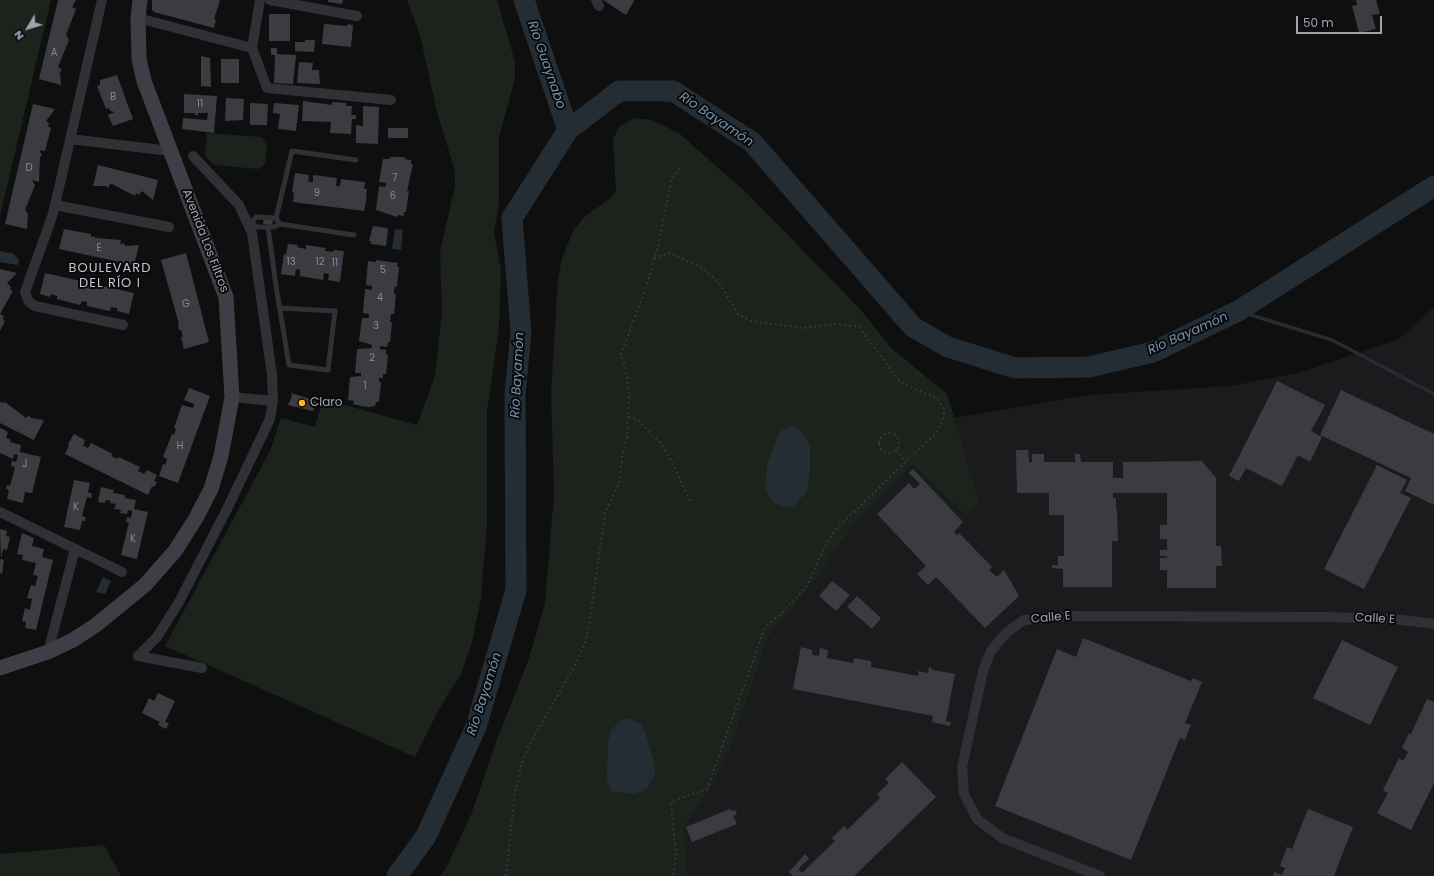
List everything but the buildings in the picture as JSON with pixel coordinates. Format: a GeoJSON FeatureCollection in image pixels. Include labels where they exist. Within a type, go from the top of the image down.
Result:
{"type":"FeatureCollection","features":[{"type":"Feature","properties":{"kind":"main road","name":"Avenida Los Filtros"},"geometry":{"type":"LineString","coordinates":[[0,668],[48,652],[73,640],[90,629],[145,585],[175,551],[196,518],[211,489],[221,456],[232,397],[226,297],[144,80],[139,59],[138,18],[140,0]]}},
{"type":"Feature","properties":{"kind":"street"},"geometry":{"type":"LineString","coordinates":[[102,0],[54,205],[24,292],[26,298],[35,306],[123,325]]}},
{"type":"Feature","properties":{"kind":"street"},"geometry":{"type":"LineString","coordinates":[[260,0],[252,48],[267,88],[391,100]]}},
{"type":"Feature","properties":{"kind":"street"},"geometry":{"type":"LineString","coordinates":[[270,0],[357,16]]}},
{"type":"Feature","properties":{"kind":"street"},"geometry":{"type":"LineString","coordinates":[[138,18],[252,48]]}},
{"type":"Feature","properties":{"kind":"street"},"geometry":{"type":"LineString","coordinates":[[70,139],[170,151]]}},
{"type":"Feature","properties":{"kind":"street"},"geometry":{"type":"LineString","coordinates":[[193,156],[239,205],[250,221],[272,375],[273,401],[270,418],[227,509],[179,602],[157,637],[138,656],[202,668]]}},
{"type":"Feature","properties":{"kind":"street"},"geometry":{"type":"LineString","coordinates":[[54,205],[169,227]]}},
{"type":"Feature","properties":{"kind":"street"},"geometry":{"type":"LineString","coordinates":[[232,397],[273,401]]}},
{"type":"Feature","properties":{"kind":"street"},"geometry":{"type":"LineString","coordinates":[[0,512],[122,572]]}},
{"type":"Feature","properties":{"kind":"street"},"geometry":{"type":"LineString","coordinates":[[48,652],[75,548]]}},
{"type":"Feature","properties":{"kind":"street","name":"Calle E"},"geometry":{"type":"LineString","coordinates":[[1100,876],[1002,838],[977,819],[964,794],[962,767],[983,671],[991,651],[1006,632],[1024,620],[1074,616],[1326,617],[1394,619],[1434,624]]}},
{"type":"Feature","properties":{"kind":"lane"},"geometry":{"type":"LineString","coordinates":[[280,224],[276,218],[292,151],[356,160]]}},
{"type":"Feature","properties":{"kind":"lane"},"geometry":{"type":"LineString","coordinates":[[276,218],[256,217],[250,221],[256,227],[274,227],[280,224],[354,235]]}},
{"type":"Feature","properties":{"kind":"lane"},"geometry":{"type":"LineString","coordinates":[[268,227],[280,308],[289,365],[328,370],[335,311],[280,308]]}},
{"type":"Feature","properties":{"kind":"path"},"geometry":{"type":"LineString","coordinates":[[506,876],[515,792],[522,763],[529,745],[574,669],[588,633],[605,513],[619,483],[622,457],[627,438],[629,416],[627,375],[621,354],[646,287],[672,179],[681,166]]}},
{"type":"Feature","properties":{"kind":"path"},"geometry":{"type":"LineString","coordinates":[[654,258],[670,253],[704,270],[720,284],[738,314],[750,321],[802,328],[835,324],[859,327],[897,378],[904,384],[938,399],[944,409],[944,417],[937,432],[835,530],[822,552],[807,586],[781,614],[765,627],[707,789],[675,800],[671,805],[676,856],[673,876]]}},
{"type":"Feature","properties":{"kind":"path"},"geometry":{"type":"LineString","coordinates":[[629,416],[643,424],[661,444],[692,504]]}},
{"type":"Feature","properties":{"kind":"path"},"geometry":{"type":"LineString","coordinates":[[890,433],[897,436],[899,444],[896,450],[888,452],[882,449],[880,442],[883,435],[890,433]]}},
{"type":"Feature","properties":{"kind":"path"},"geometry":{"type":"LineString","coordinates":[[896,450],[905,462]]}},
{"type":"Feature","properties":{"kind":"shaded area"},"geometry":{"type":"Polygon","coordinates":[[[0,0],[51,0],[0,216],[0,0]]]}},
{"type":"Feature","properties":{"kind":"shaded area"},"geometry":{"type":"Polygon","coordinates":[[[407,0],[497,0],[515,62],[515,79],[499,137],[499,205],[494,232],[501,270],[499,327],[487,412],[487,525],[481,597],[472,642],[461,674],[439,709],[415,757],[165,646],[270,451],[281,418],[315,427],[323,399],[417,425],[435,376],[442,312],[440,252],[455,186],[455,171],[437,112],[420,35],[407,0]]]}},
{"type":"Feature","properties":{"kind":"shaded area"},"geometry":{"type":"Polygon","coordinates":[[[634,118],[651,120],[679,133],[750,196],[861,310],[891,348],[947,394],[979,502],[965,515],[912,464],[856,522],[815,581],[768,638],[728,754],[709,790],[684,828],[688,876],[440,876],[445,870],[471,815],[496,742],[528,661],[545,604],[554,494],[551,394],[558,278],[562,259],[573,231],[585,216],[611,198],[616,190],[613,139],[619,127],[634,118]]]}},
{"type":"Feature","properties":{"kind":"shaded area"},"geometry":{"type":"Polygon","coordinates":[[[207,133],[261,137],[267,145],[265,163],[259,169],[214,165],[205,156],[207,133]]]}},
{"type":"Feature","properties":{"kind":"shaded area"},"geometry":{"type":"Polygon","coordinates":[[[395,229],[403,230],[401,250],[392,249],[395,229]]]}},
{"type":"Feature","properties":{"kind":"shaded area"},"geometry":{"type":"Polygon","coordinates":[[[0,251],[14,254],[19,260],[18,265],[0,262],[0,251]]]}},
{"type":"Feature","properties":{"kind":"shaded area"},"geometry":{"type":"Polygon","coordinates":[[[1434,307],[1434,876],[688,876],[684,828],[709,790],[728,754],[768,638],[815,581],[856,522],[912,463],[965,515],[978,502],[954,418],[1088,395],[1230,386],[1299,373],[1399,339],[1434,307]]]}},
{"type":"Feature","properties":{"kind":"shaded area"},"geometry":{"type":"Polygon","coordinates":[[[791,425],[802,432],[810,446],[810,470],[807,491],[794,506],[785,508],[773,502],[765,490],[767,464],[780,432],[791,425]]]}},
{"type":"Feature","properties":{"kind":"shaded area"},"geometry":{"type":"Polygon","coordinates":[[[103,577],[111,581],[105,594],[96,592],[103,577]]]}},
{"type":"Feature","properties":{"kind":"shaded area"},"geometry":{"type":"Polygon","coordinates":[[[624,718],[633,720],[640,724],[645,731],[655,767],[655,773],[648,787],[633,794],[615,792],[610,789],[607,779],[608,742],[611,730],[624,718]]]}},
{"type":"Feature","properties":{"kind":"shaded area"},"geometry":{"type":"Polygon","coordinates":[[[104,845],[121,876],[0,876],[0,854],[104,845]]]}},
{"type":"Feature","properties":{"kind":"waterway","name":"Río Guaynabo"},"geometry":{"type":"LineString","coordinates":[[524,0],[568,130]]}},
{"type":"Feature","properties":{"kind":"waterway","name":"Río Bayamón"},"geometry":{"type":"LineString","coordinates":[[397,876],[426,836],[476,727],[516,590],[515,394],[521,333],[512,218],[568,130],[619,91],[673,91],[752,142],[913,327],[948,347],[1015,368],[1089,367],[1153,352],[1238,311],[1434,186]]}},
{"type":"Feature","properties":{"kind":"waterway"},"geometry":{"type":"LineString","coordinates":[[1238,311],[1332,340],[1434,394]]}},
{"type":"Feature","properties":{"kind":"place","name":"Claro"},"geometry":{"type":"Point","coordinates":[302,403]}},
{"type":"Feature","properties":{"kind":"district","name":"BOULEVARD DEL RÍO I"},"geometry":{"type":"Point","coordinates":[110,276]}}]}
